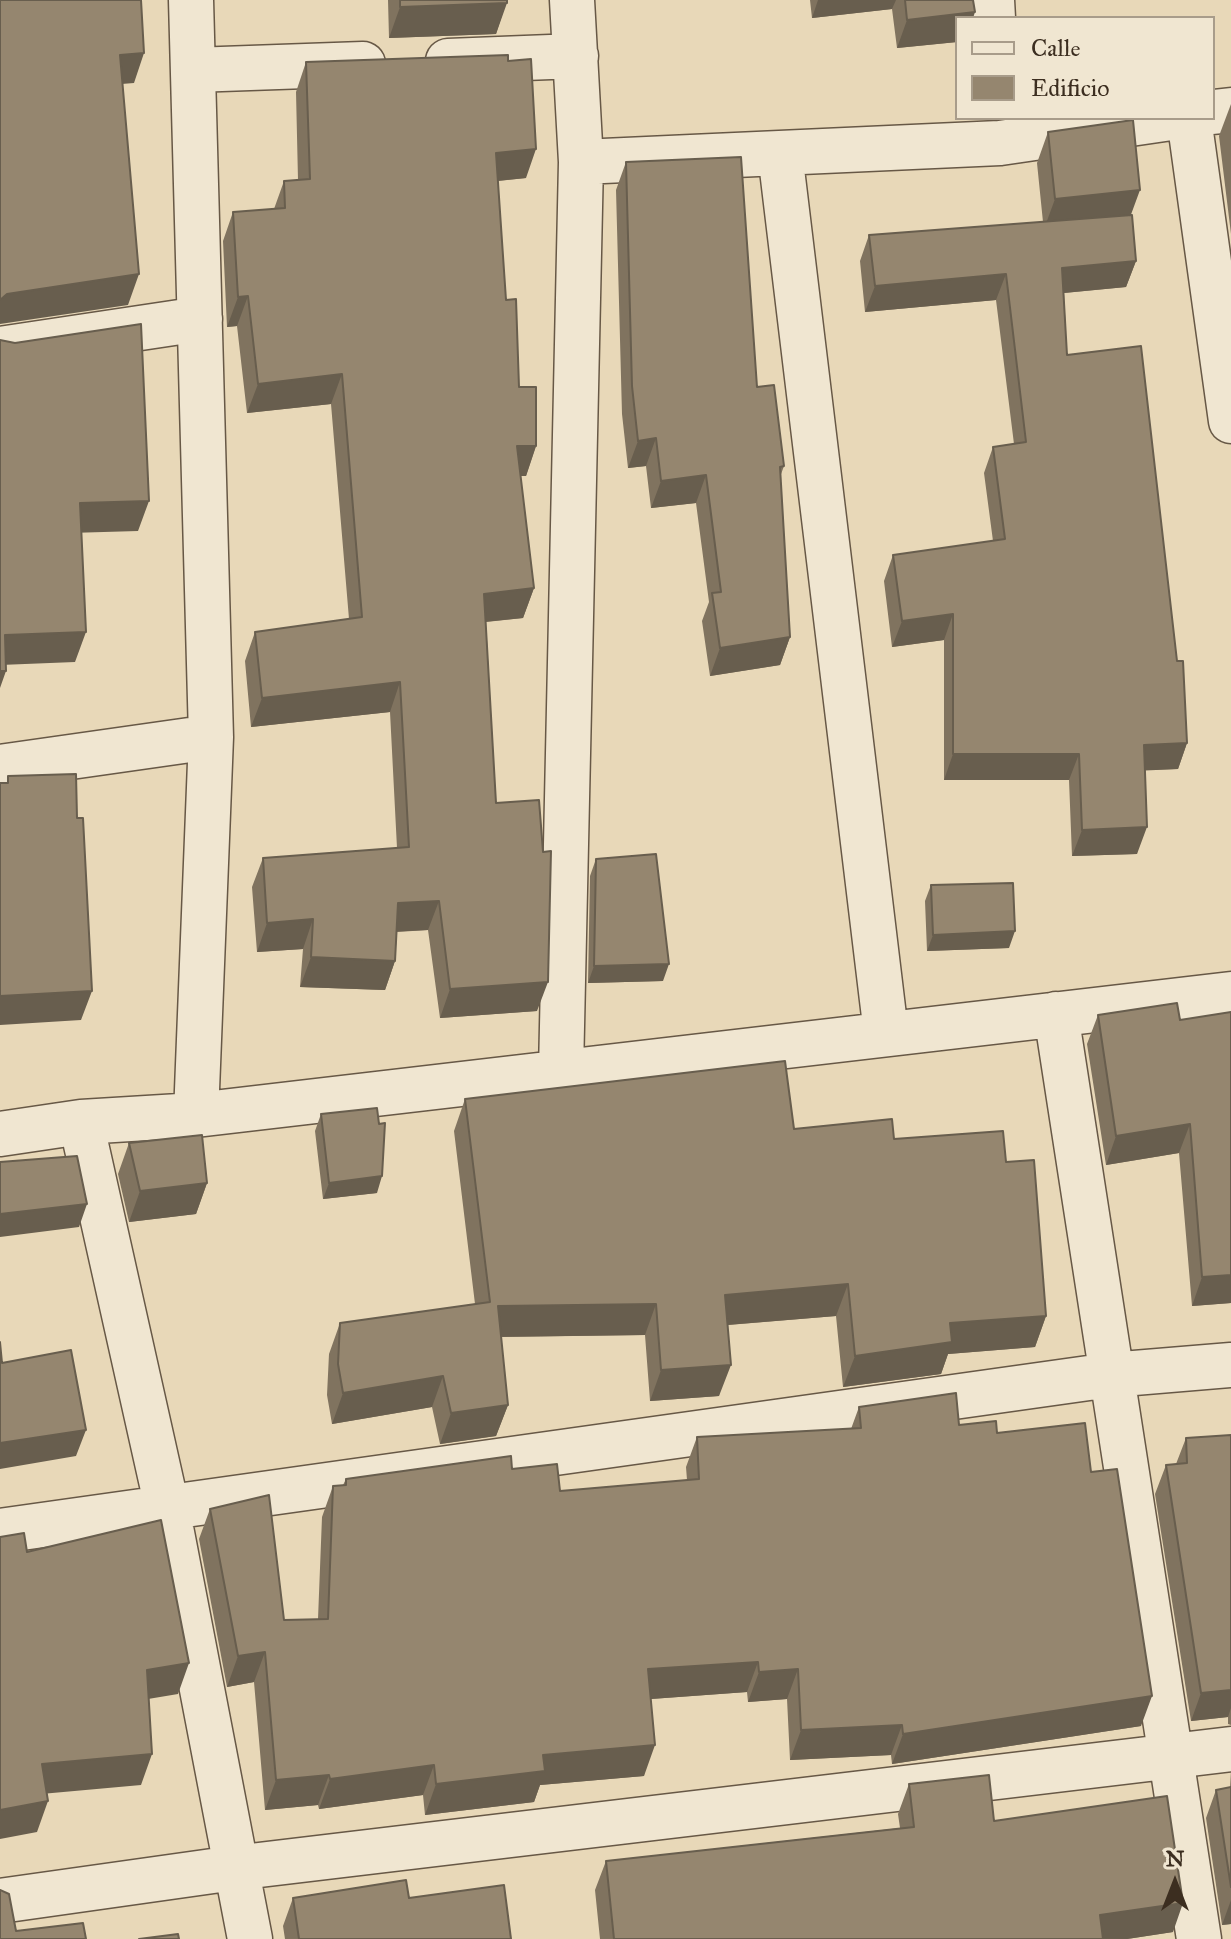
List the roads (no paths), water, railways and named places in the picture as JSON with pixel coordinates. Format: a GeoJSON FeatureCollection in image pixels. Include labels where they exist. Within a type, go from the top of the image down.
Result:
{"type":"FeatureCollection","features":[{"type":"Feature","properties":{"kind":"street"},"geometry":{"type":"LineString","coordinates":[[191,0],[211,737],[196,1115]]}},
{"type":"Feature","properties":{"kind":"street"},"geometry":{"type":"LineString","coordinates":[[561,1071],[581,162],[572,0]]}},
{"type":"Feature","properties":{"kind":"street"},"geometry":{"type":"LineString","coordinates":[[193,70],[576,56]]}},
{"type":"Feature","properties":{"kind":"street"},"geometry":{"type":"LineString","coordinates":[[581,162],[780,153],[1000,130],[1142,120]]}},
{"type":"Feature","properties":{"kind":"street"},"geometry":{"type":"LineString","coordinates":[[1189,120],[1231,421]]}},
{"type":"Feature","properties":{"kind":"street"},"geometry":{"type":"LineString","coordinates":[[780,153],[886,1033]]}},
{"type":"Feature","properties":{"kind":"street"},"geometry":{"type":"LineString","coordinates":[[0,349],[200,319]]}},
{"type":"Feature","properties":{"kind":"street"},"geometry":{"type":"LineString","coordinates":[[0,767],[211,737]]}},
{"type":"Feature","properties":{"kind":"street"},"geometry":{"type":"LineString","coordinates":[[0,1134],[81,1122],[196,1115],[1231,994]]}},
{"type":"Feature","properties":{"kind":"street"},"geometry":{"type":"LineString","coordinates":[[1056,1014],[1199,1939]]}},
{"type":"Feature","properties":{"kind":"street"},"geometry":{"type":"LineString","coordinates":[[81,1122],[167,1507],[250,1939]]}},
{"type":"Feature","properties":{"kind":"street"},"geometry":{"type":"LineString","coordinates":[[0,1531],[1110,1375],[1231,1365]]}},
{"type":"Feature","properties":{"kind":"street"},"geometry":{"type":"LineString","coordinates":[[0,1901],[234,1868],[1231,1749]]}}]}
